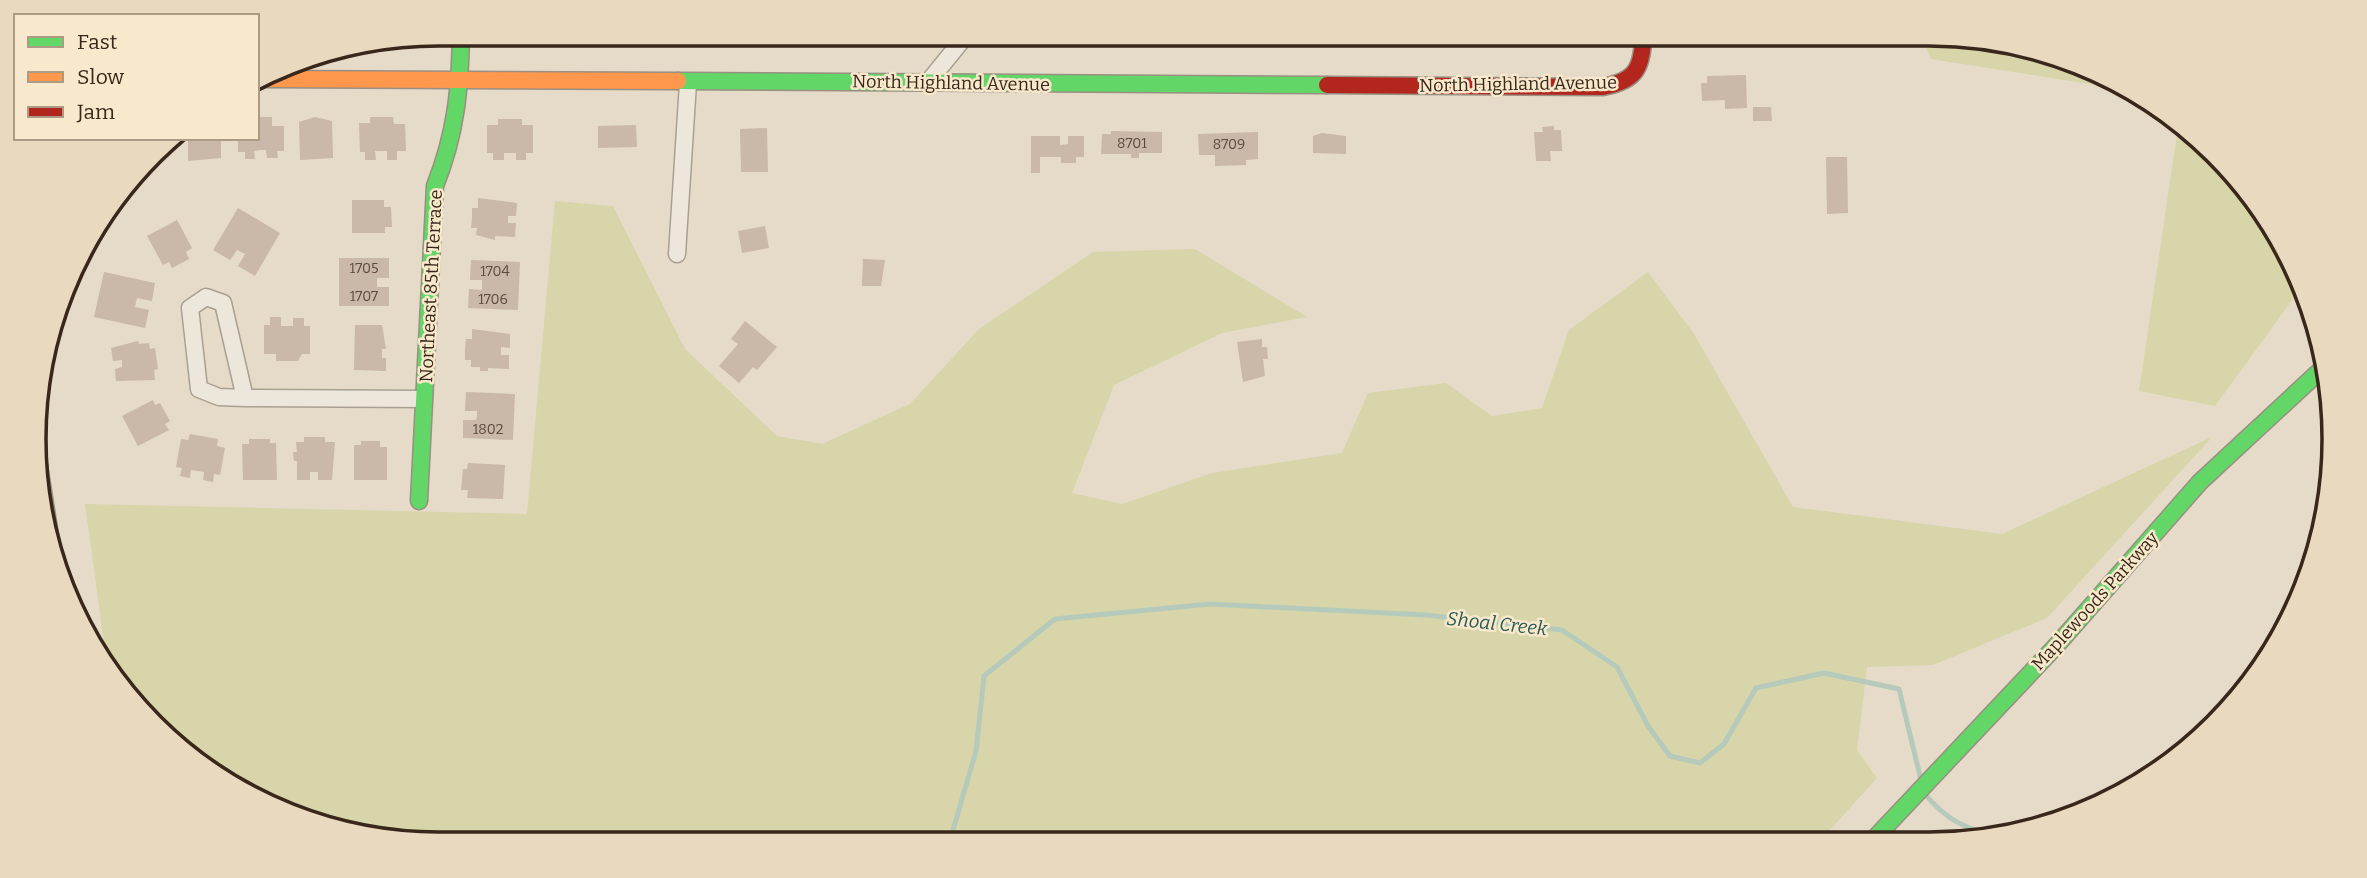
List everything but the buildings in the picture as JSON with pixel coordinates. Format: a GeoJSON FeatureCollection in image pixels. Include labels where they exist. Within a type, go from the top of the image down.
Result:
{"type":"FeatureCollection","features":[{"type":"Feature","properties":{"kind":"street","name":"Northeast 85th Terrace"},"geometry":{"type":"LineString","coordinates":[[419,501],[435,186],[451,146],[460,80],[461,46]]}},
{"type":"Feature","properties":{"kind":"street"},"geometry":{"type":"LineString","coordinates":[[929,82],[958,46]]}},
{"type":"Feature","properties":{"kind":"street","name":"North Highland Avenue"},"geometry":{"type":"LineString","coordinates":[[279,79],[1603,87],[1623,84],[1634,76],[1642,65],[1643,46]]}},
{"type":"Feature","properties":{"kind":"street"},"geometry":{"type":"LineString","coordinates":[[677,254],[688,83]]}},
{"type":"Feature","properties":{"kind":"street"},"geometry":{"type":"LineString","coordinates":[[245,398],[223,303],[206,297],[190,308],[200,389],[219,397],[245,398],[424,399]]}},
{"type":"Feature","properties":{"kind":"street","name":"Maplewoods Parkway"},"geometry":{"type":"LineString","coordinates":[[1880,832],[2056,646],[2200,482],[2316,374]]}},
{"type":"Feature","properties":{"kind":"shaded area"},"geometry":{"type":"Polygon","coordinates":[[[1926,46],[1954,46],[2005,53],[2054,66],[2102,86],[1931,59],[1926,46]]]}},
{"type":"Feature","properties":{"kind":"shaded area"},"geometry":{"type":"Polygon","coordinates":[[[2177,135],[2206,161],[2240,199],[2269,242],[2295,296],[2215,406],[2139,391],[2177,135]]]}},
{"type":"Feature","properties":{"kind":"shaded area"},"geometry":{"type":"Polygon","coordinates":[[[555,201],[613,206],[685,349],[777,436],[822,444],[910,404],[979,329],[1093,252],[1195,249],[1307,317],[1222,333],[1114,385],[1072,493],[1122,504],[1212,473],[1342,453],[1368,393],[1446,383],[1492,416],[1542,408],[1569,330],[1648,272],[1694,334],[1793,507],[2002,534],[2212,437],[2047,618],[1933,665],[1867,667],[1857,750],[1877,778],[1828,832],[413,832],[362,825],[313,812],[242,780],[199,751],[161,717],[127,679],[104,646],[85,504],[527,514],[555,201]]]}},
{"type":"Feature","properties":{"kind":"waterway","name":"Shoal Creek"},"geometry":{"type":"LineString","coordinates":[[952,832],[976,751],[984,676],[1055,619],[1210,604],[1426,615],[1562,630],[1617,667],[1648,726],[1670,756],[1700,763],[1724,744],[1756,688],[1824,673],[1899,689],[1921,780]]}},
{"type":"Feature","properties":{"kind":"waterway","name":"Shoal Creek"},"geometry":{"type":"LineString","coordinates":[[1924,793],[1949,817],[1974,830]]}},
{"type":"Feature","properties":{"kind":"traffic: fast"},"geometry":{"type":"LineString","coordinates":[[419,501],[435,186],[448,148],[456,111],[460,46]]}},
{"type":"Feature","properties":{"kind":"traffic: fast"},"geometry":{"type":"LineString","coordinates":[[678,81],[1327,85]]}},
{"type":"Feature","properties":{"kind":"traffic: fast"},"geometry":{"type":"LineString","coordinates":[[1880,832],[2056,646],[2200,482],[2316,374]]}},
{"type":"Feature","properties":{"kind":"traffic: slow"},"geometry":{"type":"LineString","coordinates":[[279,79],[678,81]]}},
{"type":"Feature","properties":{"kind":"traffic: jam"},"geometry":{"type":"LineString","coordinates":[[1327,85],[1603,87],[1631,76],[1639,63],[1642,46]]}}]}
